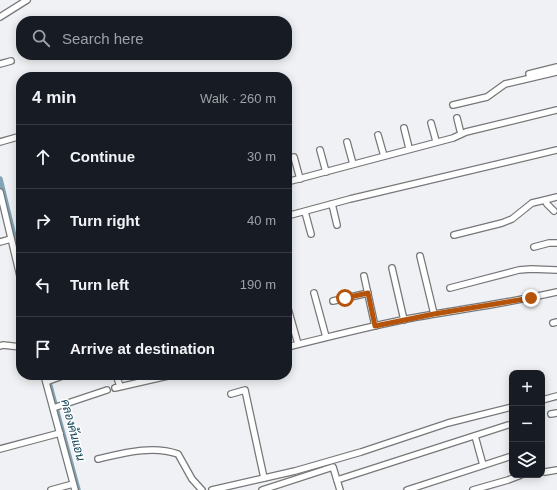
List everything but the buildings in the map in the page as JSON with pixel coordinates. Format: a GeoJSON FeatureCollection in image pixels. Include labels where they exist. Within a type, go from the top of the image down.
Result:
{"type":"FeatureCollection","features":[{"type":"Feature","properties":{"kind":"street"},"geometry":{"type":"LineString","coordinates":[[0,17],[27,0]]}},
{"type":"Feature","properties":{"kind":"street"},"geometry":{"type":"LineString","coordinates":[[0,64],[11,61]]}},
{"type":"Feature","properties":{"kind":"street"},"geometry":{"type":"LineString","coordinates":[[529,74],[557,67]]}},
{"type":"Feature","properties":{"kind":"street"},"geometry":{"type":"LineString","coordinates":[[453,106],[487,97],[505,84],[557,72]]}},
{"type":"Feature","properties":{"kind":"street"},"geometry":{"type":"LineString","coordinates":[[292,181],[409,148],[453,138],[461,134],[557,110]]}},
{"type":"Feature","properties":{"kind":"street"},"geometry":{"type":"LineString","coordinates":[[457,118],[461,134]]}},
{"type":"Feature","properties":{"kind":"street"},"geometry":{"type":"LineString","coordinates":[[431,123],[436,141]]}},
{"type":"Feature","properties":{"kind":"street"},"geometry":{"type":"LineString","coordinates":[[404,128],[409,148]]}},
{"type":"Feature","properties":{"kind":"street"},"geometry":{"type":"LineString","coordinates":[[378,134],[384,156]]}},
{"type":"Feature","properties":{"kind":"street"},"geometry":{"type":"LineString","coordinates":[[1,142],[16,138]]}},
{"type":"Feature","properties":{"kind":"street"},"geometry":{"type":"LineString","coordinates":[[347,142],[353,164]]}},
{"type":"Feature","properties":{"kind":"street"},"geometry":{"type":"LineString","coordinates":[[320,150],[326,172]]}},
{"type":"Feature","properties":{"kind":"street"},"geometry":{"type":"LineString","coordinates":[[292,215],[557,150]]}},
{"type":"Feature","properties":{"kind":"street"},"geometry":{"type":"LineString","coordinates":[[294,157],[300,179]]}},
{"type":"Feature","properties":{"kind":"street"},"geometry":{"type":"LineString","coordinates":[[0,192],[1,204],[16,260]]}},
{"type":"Feature","properties":{"kind":"street"},"geometry":{"type":"LineString","coordinates":[[454,235],[502,223],[512,219],[532,203],[557,197]]}},
{"type":"Feature","properties":{"kind":"street"},"geometry":{"type":"LineString","coordinates":[[545,200],[554,211]]}},
{"type":"Feature","properties":{"kind":"street"},"geometry":{"type":"LineString","coordinates":[[332,204],[337,225]]}},
{"type":"Feature","properties":{"kind":"street"},"geometry":{"type":"LineString","coordinates":[[305,212],[311,234]]}},
{"type":"Feature","properties":{"kind":"street"},"geometry":{"type":"LineString","coordinates":[[0,242],[11,239]]}},
{"type":"Feature","properties":{"kind":"street"},"geometry":{"type":"LineString","coordinates":[[534,247],[549,243],[557,243]]}},
{"type":"Feature","properties":{"kind":"street"},"geometry":{"type":"LineString","coordinates":[[420,256],[434,314]]}},
{"type":"Feature","properties":{"kind":"street"},"geometry":{"type":"LineString","coordinates":[[392,268],[404,320]]}},
{"type":"Feature","properties":{"kind":"street"},"geometry":{"type":"LineString","coordinates":[[450,288],[519,270],[557,270]]}},
{"type":"Feature","properties":{"kind":"street"},"geometry":{"type":"LineString","coordinates":[[364,276],[375,326]]}},
{"type":"Feature","properties":{"kind":"street"},"geometry":{"type":"LineString","coordinates":[[292,346],[404,320],[518,301],[557,292]]}},
{"type":"Feature","properties":{"kind":"street"},"geometry":{"type":"LineString","coordinates":[[314,293],[326,337]]}},
{"type":"Feature","properties":{"kind":"street"},"geometry":{"type":"LineString","coordinates":[[333,301],[368,293]]}},
{"type":"Feature","properties":{"kind":"street"},"geometry":{"type":"LineString","coordinates":[[292,323],[298,344]]}},
{"type":"Feature","properties":{"kind":"street"},"geometry":{"type":"LineString","coordinates":[[1,344],[16,346]]}},
{"type":"Feature","properties":{"kind":"street"},"geometry":{"type":"LineString","coordinates":[[51,380],[46,382],[74,487],[51,490]]}},
{"type":"Feature","properties":{"kind":"street"},"geometry":{"type":"LineString","coordinates":[[116,380],[117,387],[141,380]]}},
{"type":"Feature","properties":{"kind":"street"},"geometry":{"type":"LineString","coordinates":[[53,408],[107,390]]}},
{"type":"Feature","properties":{"kind":"street"},"geometry":{"type":"LineString","coordinates":[[231,394],[245,390],[264,478]]}},
{"type":"Feature","properties":{"kind":"street"},"geometry":{"type":"LineString","coordinates":[[545,399],[557,396]]}},
{"type":"Feature","properties":{"kind":"street"},"geometry":{"type":"LineString","coordinates":[[212,490],[295,471],[361,452],[448,423],[509,408]]}},
{"type":"Feature","properties":{"kind":"street"},"geometry":{"type":"LineString","coordinates":[[337,480],[508,425]]}},
{"type":"Feature","properties":{"kind":"street"},"geometry":{"type":"LineString","coordinates":[[0,449],[60,433]]}},
{"type":"Feature","properties":{"kind":"street"},"geometry":{"type":"LineString","coordinates":[[475,436],[483,465]]}},
{"type":"Feature","properties":{"kind":"street"},"geometry":{"type":"LineString","coordinates":[[98,459],[136,451],[168,451],[178,454],[196,485],[202,490]]}},
{"type":"Feature","properties":{"kind":"street"},"geometry":{"type":"LineString","coordinates":[[407,490],[509,457]]}},
{"type":"Feature","properties":{"kind":"street"},"geometry":{"type":"LineString","coordinates":[[262,490],[333,467],[340,490]]}},
{"type":"Feature","properties":{"kind":"street"},"geometry":{"type":"LineString","coordinates":[[545,472],[557,470]]}},
{"type":"Feature","properties":{"kind":"street"},"geometry":{"type":"LineString","coordinates":[[473,490],[513,478]]}},
{"type":"Feature","properties":{"kind":"waterway","name":"คลองคันแอน"},"geometry":{"type":"LineString","coordinates":[[0,179],[16,245]]}},
{"type":"Feature","properties":{"kind":"waterway","name":"คลองคันแอน"},"geometry":{"type":"LineString","coordinates":[[48,380],[78,490]]}},
{"type":"Feature","properties":{"kind":"route"},"geometry":{"type":"LineString","coordinates":[[345,298],[368,293],[375,326],[434,314],[531,298]]}}]}
